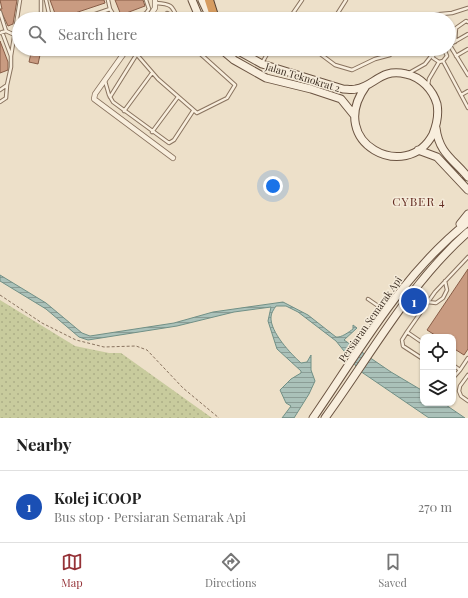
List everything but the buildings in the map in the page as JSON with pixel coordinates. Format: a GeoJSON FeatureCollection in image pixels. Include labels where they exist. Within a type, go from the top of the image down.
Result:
{"type":"FeatureCollection","features":[{"type":"Feature","properties":{"kind":"highway"},"geometry":{"type":"LineString","coordinates":[[209,0],[213,12]]}},
{"type":"Feature","properties":{"kind":"main road"},"geometry":{"type":"LineString","coordinates":[[192,0],[197,12]]}},
{"type":"Feature","properties":{"kind":"main road"},"geometry":{"type":"LineString","coordinates":[[202,0],[208,12]]}},
{"type":"Feature","properties":{"kind":"main road","name":"Jalan Teknokrat 2"},"geometry":{"type":"LineString","coordinates":[[229,56],[266,78],[311,89],[341,99],[354,115]]}},
{"type":"Feature","properties":{"kind":"main road","name":"Jalan Teknokrat 2"},"geometry":{"type":"LineString","coordinates":[[248,56],[262,64],[343,89],[355,89],[366,86]]}},
{"type":"Feature","properties":{"kind":"main road"},"geometry":{"type":"LineString","coordinates":[[436,128],[431,138],[418,150],[408,155],[397,156],[376,151],[367,145],[360,136],[356,126],[354,115],[359,96],[366,86],[373,80],[389,73],[407,74],[418,79],[428,87],[434,98],[438,111],[436,128],[437,140],[442,149],[468,177]]}},
{"type":"Feature","properties":{"kind":"main road"},"geometry":{"type":"LineString","coordinates":[[418,150],[437,156],[467,191]]}},
{"type":"Feature","properties":{"kind":"main road"},"geometry":{"type":"LineString","coordinates":[[444,242],[468,214]]}},
{"type":"Feature","properties":{"kind":"main road","name":"Persiaran Semarak Api"},"geometry":{"type":"LineString","coordinates":[[313,418],[413,275],[444,242],[468,222]]}},
{"type":"Feature","properties":{"kind":"main road","name":"Persiaran Semarak Api"},"geometry":{"type":"LineString","coordinates":[[325,418],[409,296],[435,264],[468,232]]}},
{"type":"Feature","properties":{"kind":"main road"},"geometry":{"type":"LineString","coordinates":[[332,418],[345,390]]}},
{"type":"Feature","properties":{"kind":"street"},"geometry":{"type":"LineString","coordinates":[[152,12],[155,8],[155,1]]}},
{"type":"Feature","properties":{"kind":"street"},"geometry":{"type":"LineString","coordinates":[[123,56],[94,99],[173,158]]}},
{"type":"Feature","properties":{"kind":"lane"},"geometry":{"type":"LineString","coordinates":[[18,12],[20,0]]}},
{"type":"Feature","properties":{"kind":"lane"},"geometry":{"type":"LineString","coordinates":[[41,0],[41,12]]}},
{"type":"Feature","properties":{"kind":"lane"},"geometry":{"type":"LineString","coordinates":[[46,0],[49,12]]}},
{"type":"Feature","properties":{"kind":"lane"},"geometry":{"type":"LineString","coordinates":[[108,0],[112,12]]}},
{"type":"Feature","properties":{"kind":"lane"},"geometry":{"type":"LineString","coordinates":[[146,0],[149,9],[147,12]]}},
{"type":"Feature","properties":{"kind":"lane"},"geometry":{"type":"LineString","coordinates":[[294,12],[302,0]]}},
{"type":"Feature","properties":{"kind":"lane"},"geometry":{"type":"LineString","coordinates":[[338,12],[346,0]]}},
{"type":"Feature","properties":{"kind":"lane"},"geometry":{"type":"LineString","coordinates":[[155,1],[171,6],[174,12]]}},
{"type":"Feature","properties":{"kind":"lane"},"geometry":{"type":"LineString","coordinates":[[454,12],[468,8]]}},
{"type":"Feature","properties":{"kind":"lane"},"geometry":{"type":"LineString","coordinates":[[101,12],[110,9]]}},
{"type":"Feature","properties":{"kind":"lane"},"geometry":{"type":"LineString","coordinates":[[0,12],[3,32],[11,56]]}},
{"type":"Feature","properties":{"kind":"lane"},"geometry":{"type":"LineString","coordinates":[[456,28],[466,21],[468,22]]}},
{"type":"Feature","properties":{"kind":"lane"},"geometry":{"type":"LineString","coordinates":[[456,41],[468,34]]}},
{"type":"Feature","properties":{"kind":"lane"},"geometry":{"type":"LineString","coordinates":[[0,102],[6,98],[7,85],[12,67],[12,49]]}},
{"type":"Feature","properties":{"kind":"lane"},"geometry":{"type":"LineString","coordinates":[[468,49],[456,56],[468,75]]}},
{"type":"Feature","properties":{"kind":"lane"},"geometry":{"type":"LineString","coordinates":[[110,97],[135,56]]}},
{"type":"Feature","properties":{"kind":"lane"},"geometry":{"type":"LineString","coordinates":[[139,56],[152,73],[193,112],[198,113],[224,100],[235,85],[204,56]]}},
{"type":"Feature","properties":{"kind":"lane"},"geometry":{"type":"LineString","coordinates":[[262,64],[266,56]]}},
{"type":"Feature","properties":{"kind":"lane"},"geometry":{"type":"LineString","coordinates":[[323,56],[335,64],[352,70],[386,56]]}},
{"type":"Feature","properties":{"kind":"lane"},"geometry":{"type":"LineString","coordinates":[[407,74],[415,71],[425,64],[431,56]]}},
{"type":"Feature","properties":{"kind":"lane"},"geometry":{"type":"LineString","coordinates":[[432,56],[434,60],[441,62],[468,108]]}},
{"type":"Feature","properties":{"kind":"lane"},"geometry":{"type":"LineString","coordinates":[[428,87],[429,79],[447,56]]}},
{"type":"Feature","properties":{"kind":"lane"},"geometry":{"type":"LineString","coordinates":[[124,111],[152,73]]}},
{"type":"Feature","properties":{"kind":"lane"},"geometry":{"type":"LineString","coordinates":[[105,81],[110,97],[124,111],[168,142],[171,142],[193,112]]}},
{"type":"Feature","properties":{"kind":"lane"},"geometry":{"type":"LineString","coordinates":[[0,90],[7,85]]}},
{"type":"Feature","properties":{"kind":"lane"},"geometry":{"type":"LineString","coordinates":[[461,95],[468,91]]}},
{"type":"Feature","properties":{"kind":"lane"},"geometry":{"type":"LineString","coordinates":[[152,132],[178,97]]}},
{"type":"Feature","properties":{"kind":"lane"},"geometry":{"type":"LineString","coordinates":[[420,358],[402,344],[402,338],[445,281],[468,258]]}},
{"type":"Feature","properties":{"kind":"lane"},"geometry":{"type":"LineString","coordinates":[[428,302],[434,303],[443,298],[447,290],[445,281]]}},
{"type":"Feature","properties":{"kind":"lane"},"geometry":{"type":"LineString","coordinates":[[368,299],[386,312]]}},
{"type":"Feature","properties":{"kind":"lane"},"geometry":{"type":"LineString","coordinates":[[407,332],[420,341]]}},
{"type":"Feature","properties":{"kind":"lane"},"geometry":{"type":"LineString","coordinates":[[456,375],[468,358]]}},
{"type":"Feature","properties":{"kind":"lane"},"geometry":{"type":"LineString","coordinates":[[456,367],[460,370]]}},
{"type":"Feature","properties":{"kind":"lane"},"geometry":{"type":"LineString","coordinates":[[468,375],[460,386],[459,391],[461,396],[468,401]]}},
{"type":"Feature","properties":{"kind":"path"},"geometry":{"type":"LineString","coordinates":[[0,295],[42,323],[76,340],[104,347],[138,346],[147,350],[183,388],[219,418]]}},
{"type":"Feature","properties":{"kind":"path"},"geometry":{"type":"LineString","coordinates":[[409,296],[424,307]]}},
{"type":"Feature","properties":{"kind":"green space"},"geometry":{"type":"Polygon","coordinates":[[[0,300],[75,346],[109,353],[121,353],[212,418],[0,418],[0,300]]]}},
{"type":"Feature","properties":{"kind":"water"},"geometry":{"type":"Polygon","coordinates":[[[0,275],[46,303],[82,333],[90,336],[174,323],[213,312],[283,302],[308,315],[336,337],[343,336],[349,332],[353,329],[353,325],[357,328],[344,340],[391,372],[420,389],[420,406],[447,406],[465,418],[429,418],[360,371],[336,341],[298,312],[286,306],[276,306],[273,311],[271,317],[274,329],[277,336],[301,363],[307,362],[311,355],[311,370],[315,381],[294,418],[282,418],[291,406],[286,403],[280,390],[291,379],[301,373],[301,371],[277,349],[268,321],[271,307],[234,312],[177,326],[88,340],[79,337],[46,309],[0,281],[0,275]]]}},
{"type":"Feature","properties":{"kind":"place","name":"Kolej iCOOP"},"geometry":{"type":"Point","coordinates":[414,301]}},
{"type":"Feature","properties":{"kind":"district","name":"CYBER 4"},"geometry":{"type":"Point","coordinates":[419,201]}}]}
